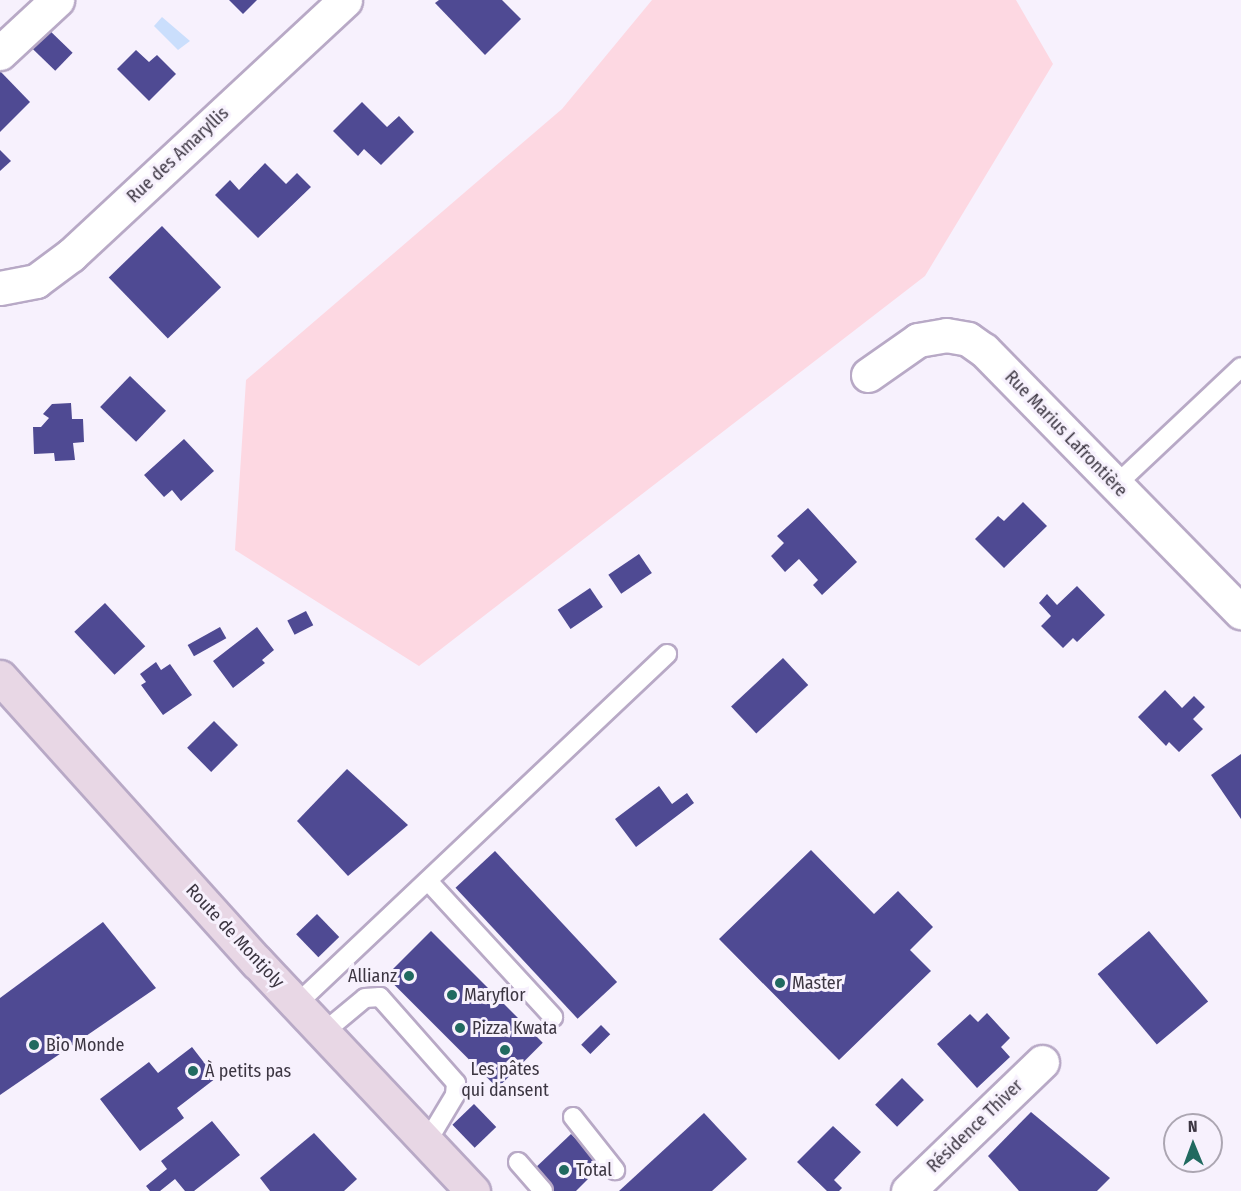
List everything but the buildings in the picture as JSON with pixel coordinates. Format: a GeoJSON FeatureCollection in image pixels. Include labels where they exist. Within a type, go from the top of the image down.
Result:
{"type":"FeatureCollection","features":[{"type":"Feature","properties":{"kind":"main road","name":"Route de Montjoly"},"geometry":{"type":"LineString","coordinates":[[0,677],[298,1004],[473,1191]]}},
{"type":"Feature","properties":{"kind":"street"},"geometry":{"type":"LineString","coordinates":[[0,53],[57,0]]}},
{"type":"Feature","properties":{"kind":"street","name":"Rue des Amaryllis"},"geometry":{"type":"LineString","coordinates":[[0,288],[36,281],[71,255],[345,0]]}},
{"type":"Feature","properties":{"kind":"street","name":"Rue Marius Lafrontière"},"geometry":{"type":"LineString","coordinates":[[868,375],[918,339],[946,335],[968,339],[984,350],[1241,612]]}},
{"type":"Feature","properties":{"kind":"street","name":"Résidence Thiver"},"geometry":{"type":"LineString","coordinates":[[908,1191],[1042,1062]]}},
{"type":"Feature","properties":{"kind":"lane"},"geometry":{"type":"LineString","coordinates":[[1116,485],[1241,367]]}},
{"type":"Feature","properties":{"kind":"lane"},"geometry":{"type":"LineString","coordinates":[[298,1004],[668,654]]}},
{"type":"Feature","properties":{"kind":"lane"},"geometry":{"type":"LineString","coordinates":[[428,881],[553,1017]]}},
{"type":"Feature","properties":{"kind":"lane"},"geometry":{"type":"LineString","coordinates":[[324,1032],[365,998],[380,997],[456,1083],[455,1095],[427,1142]]}},
{"type":"Feature","properties":{"kind":"lane"},"geometry":{"type":"LineString","coordinates":[[573,1117],[615,1170]]}},
{"type":"Feature","properties":{"kind":"lane"},"geometry":{"type":"LineString","coordinates":[[518,1162],[543,1191]]}},
{"type":"Feature","properties":{"kind":"shaded area"},"geometry":{"type":"Polygon","coordinates":[[[652,0],[1016,0],[1053,64],[925,276],[419,666],[235,550],[246,380],[562,109],[652,0]]]}},
{"type":"Feature","properties":{"kind":"water"},"geometry":{"type":"Polygon","coordinates":[[[162,17],[190,41],[178,50],[154,26],[162,17]]]}},
{"type":"Feature","properties":{"kind":"place","name":"Allianz"},"geometry":{"type":"Point","coordinates":[409,976]}},
{"type":"Feature","properties":{"kind":"place","name":"Master"},"geometry":{"type":"Point","coordinates":[780,983]}},
{"type":"Feature","properties":{"kind":"place","name":"Maryflor"},"geometry":{"type":"Point","coordinates":[452,995]}},
{"type":"Feature","properties":{"kind":"place","name":"Pizza Kwata"},"geometry":{"type":"Point","coordinates":[460,1028]}},
{"type":"Feature","properties":{"kind":"place","name":"Bio Monde"},"geometry":{"type":"Point","coordinates":[34,1045]}},
{"type":"Feature","properties":{"kind":"place","name":"Les pâtes qui dansent"},"geometry":{"type":"Point","coordinates":[505,1050]}},
{"type":"Feature","properties":{"kind":"place","name":"À petits pas"},"geometry":{"type":"Point","coordinates":[193,1071]}},
{"type":"Feature","properties":{"kind":"place","name":"Total"},"geometry":{"type":"Point","coordinates":[564,1170]}}]}
